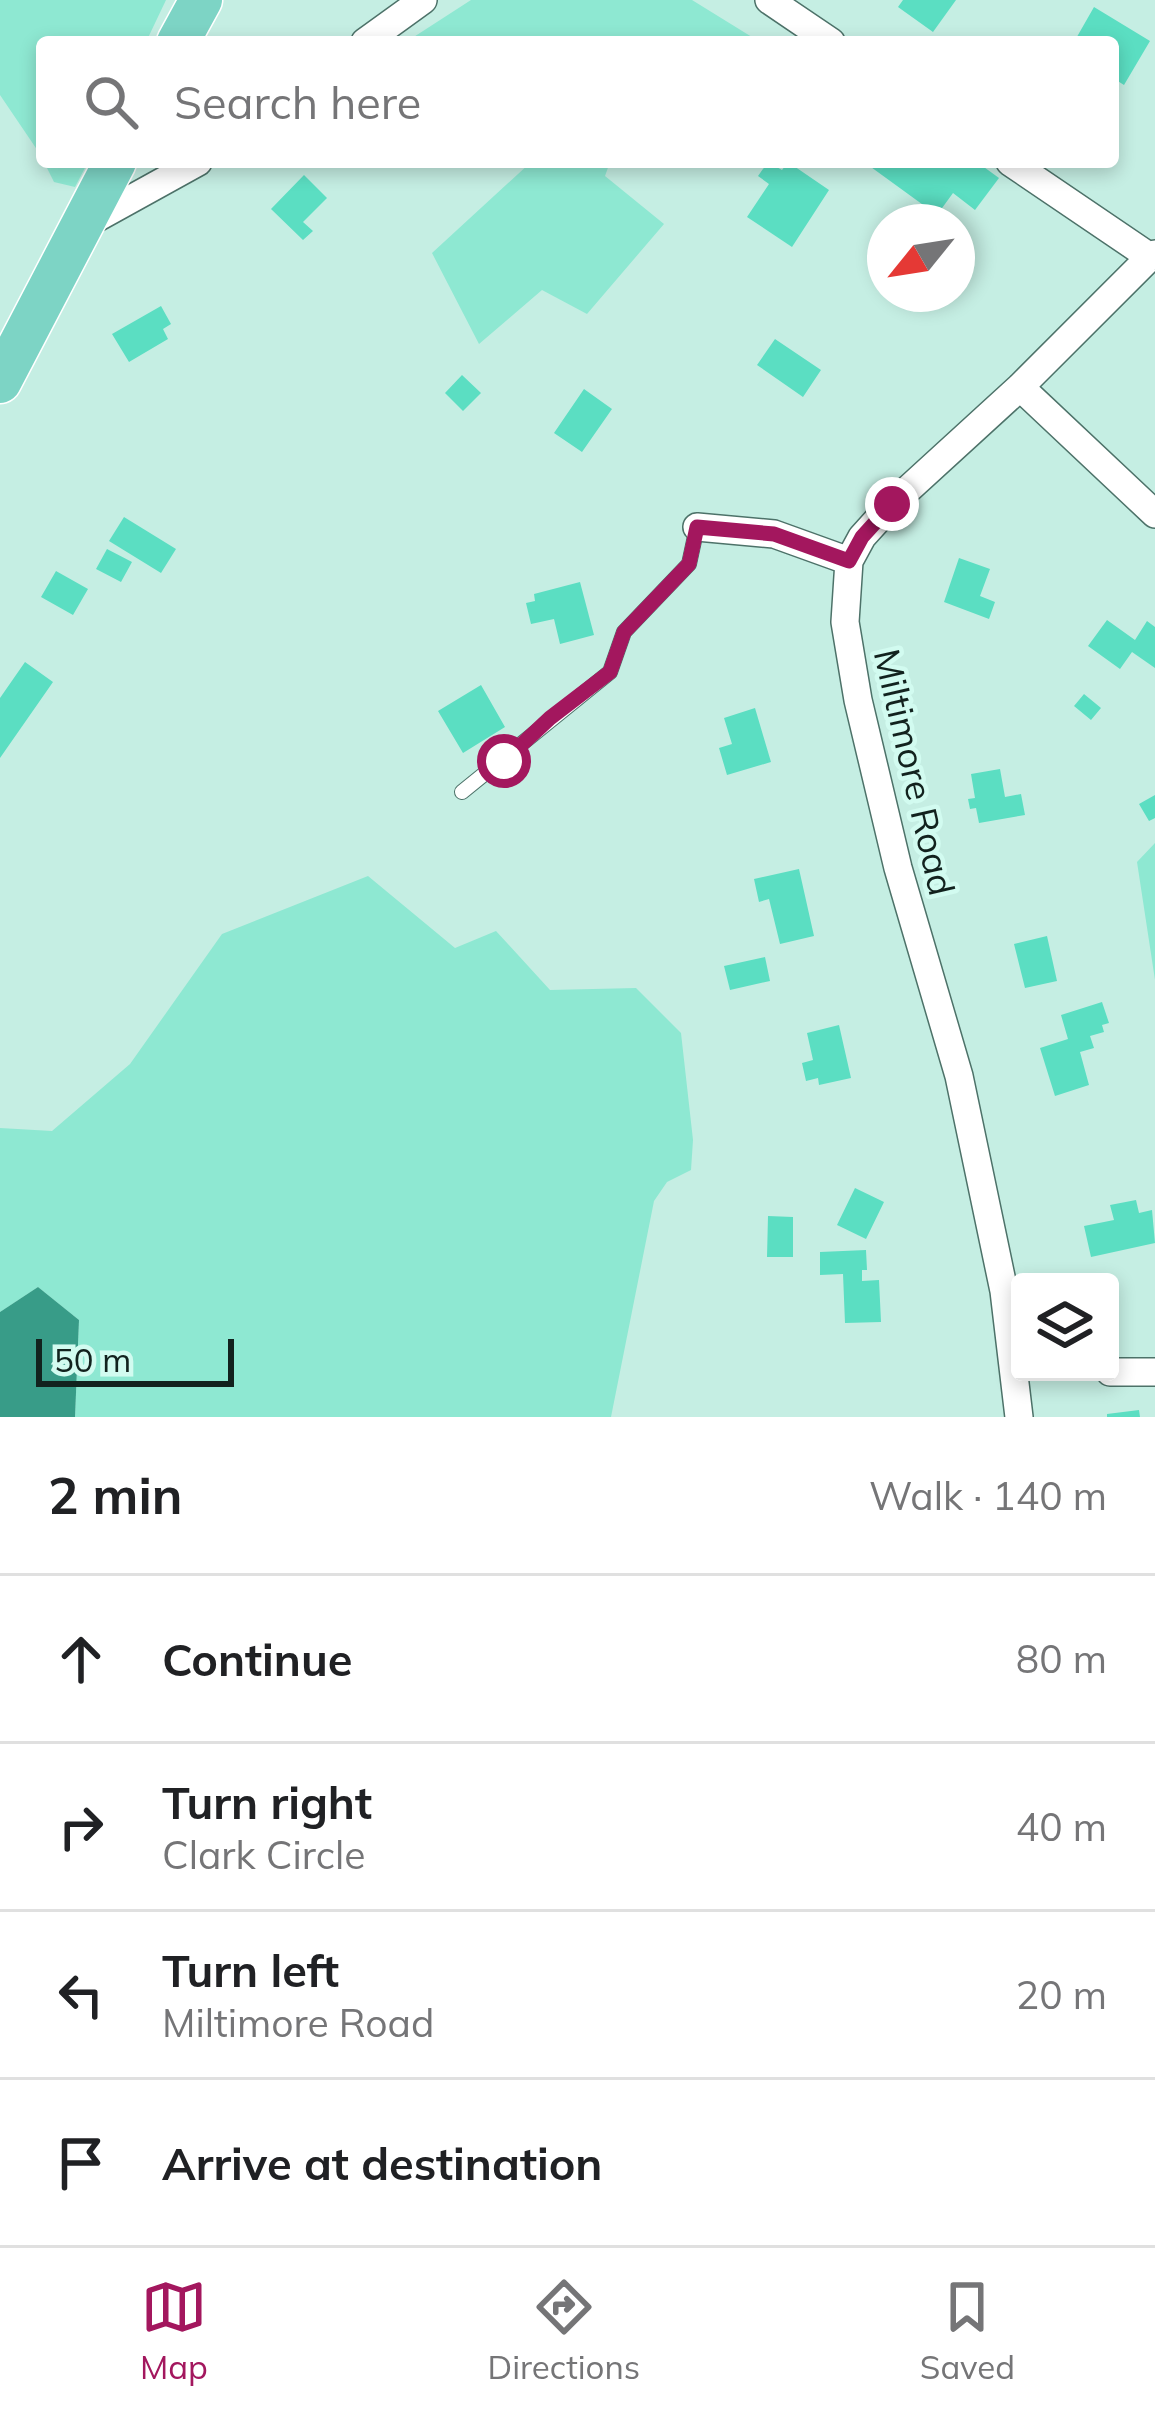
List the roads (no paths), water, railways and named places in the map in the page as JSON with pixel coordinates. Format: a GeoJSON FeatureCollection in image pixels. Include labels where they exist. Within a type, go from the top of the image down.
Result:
{"type":"FeatureCollection","features":[{"type":"Feature","properties":{"kind":"main road"},"geometry":{"type":"LineString","coordinates":[[181,36],[201,0]]}},
{"type":"Feature","properties":{"kind":"main road"},"geometry":{"type":"LineString","coordinates":[[0,382],[112,168]]}},
{"type":"Feature","properties":{"kind":"street"},"geometry":{"type":"LineString","coordinates":[[373,36],[423,0]]}},
{"type":"Feature","properties":{"kind":"street"},"geometry":{"type":"LineString","coordinates":[[769,0],[822,36]]}},
{"type":"Feature","properties":{"kind":"street"},"geometry":{"type":"LineString","coordinates":[[80,227],[187,168]]}},
{"type":"Feature","properties":{"kind":"street"},"geometry":{"type":"LineString","coordinates":[[697,527],[774,534],[849,561],[862,537],[892,504],[1020,387],[1153,255],[1019,168]]}},
{"type":"Feature","properties":{"kind":"street"},"geometry":{"type":"LineString","coordinates":[[1020,387],[1155,514]]}},
{"type":"Feature","properties":{"kind":"street","name":"Miltimore Road"},"geometry":{"type":"LineString","coordinates":[[849,561],[845,622],[858,700],[898,868],[959,1076],[1011,1334]]}},
{"type":"Feature","properties":{"kind":"street"},"geometry":{"type":"LineString","coordinates":[[1119,1372],[1155,1372]]}},
{"type":"Feature","properties":{"kind":"street","name":"Miltimore Road"},"geometry":{"type":"LineString","coordinates":[[1017,1381],[1019,1417]]}},
{"type":"Feature","properties":{"kind":"lane"},"geometry":{"type":"LineString","coordinates":[[463,792],[610,672],[624,632],[689,564],[697,527]]}}]}
